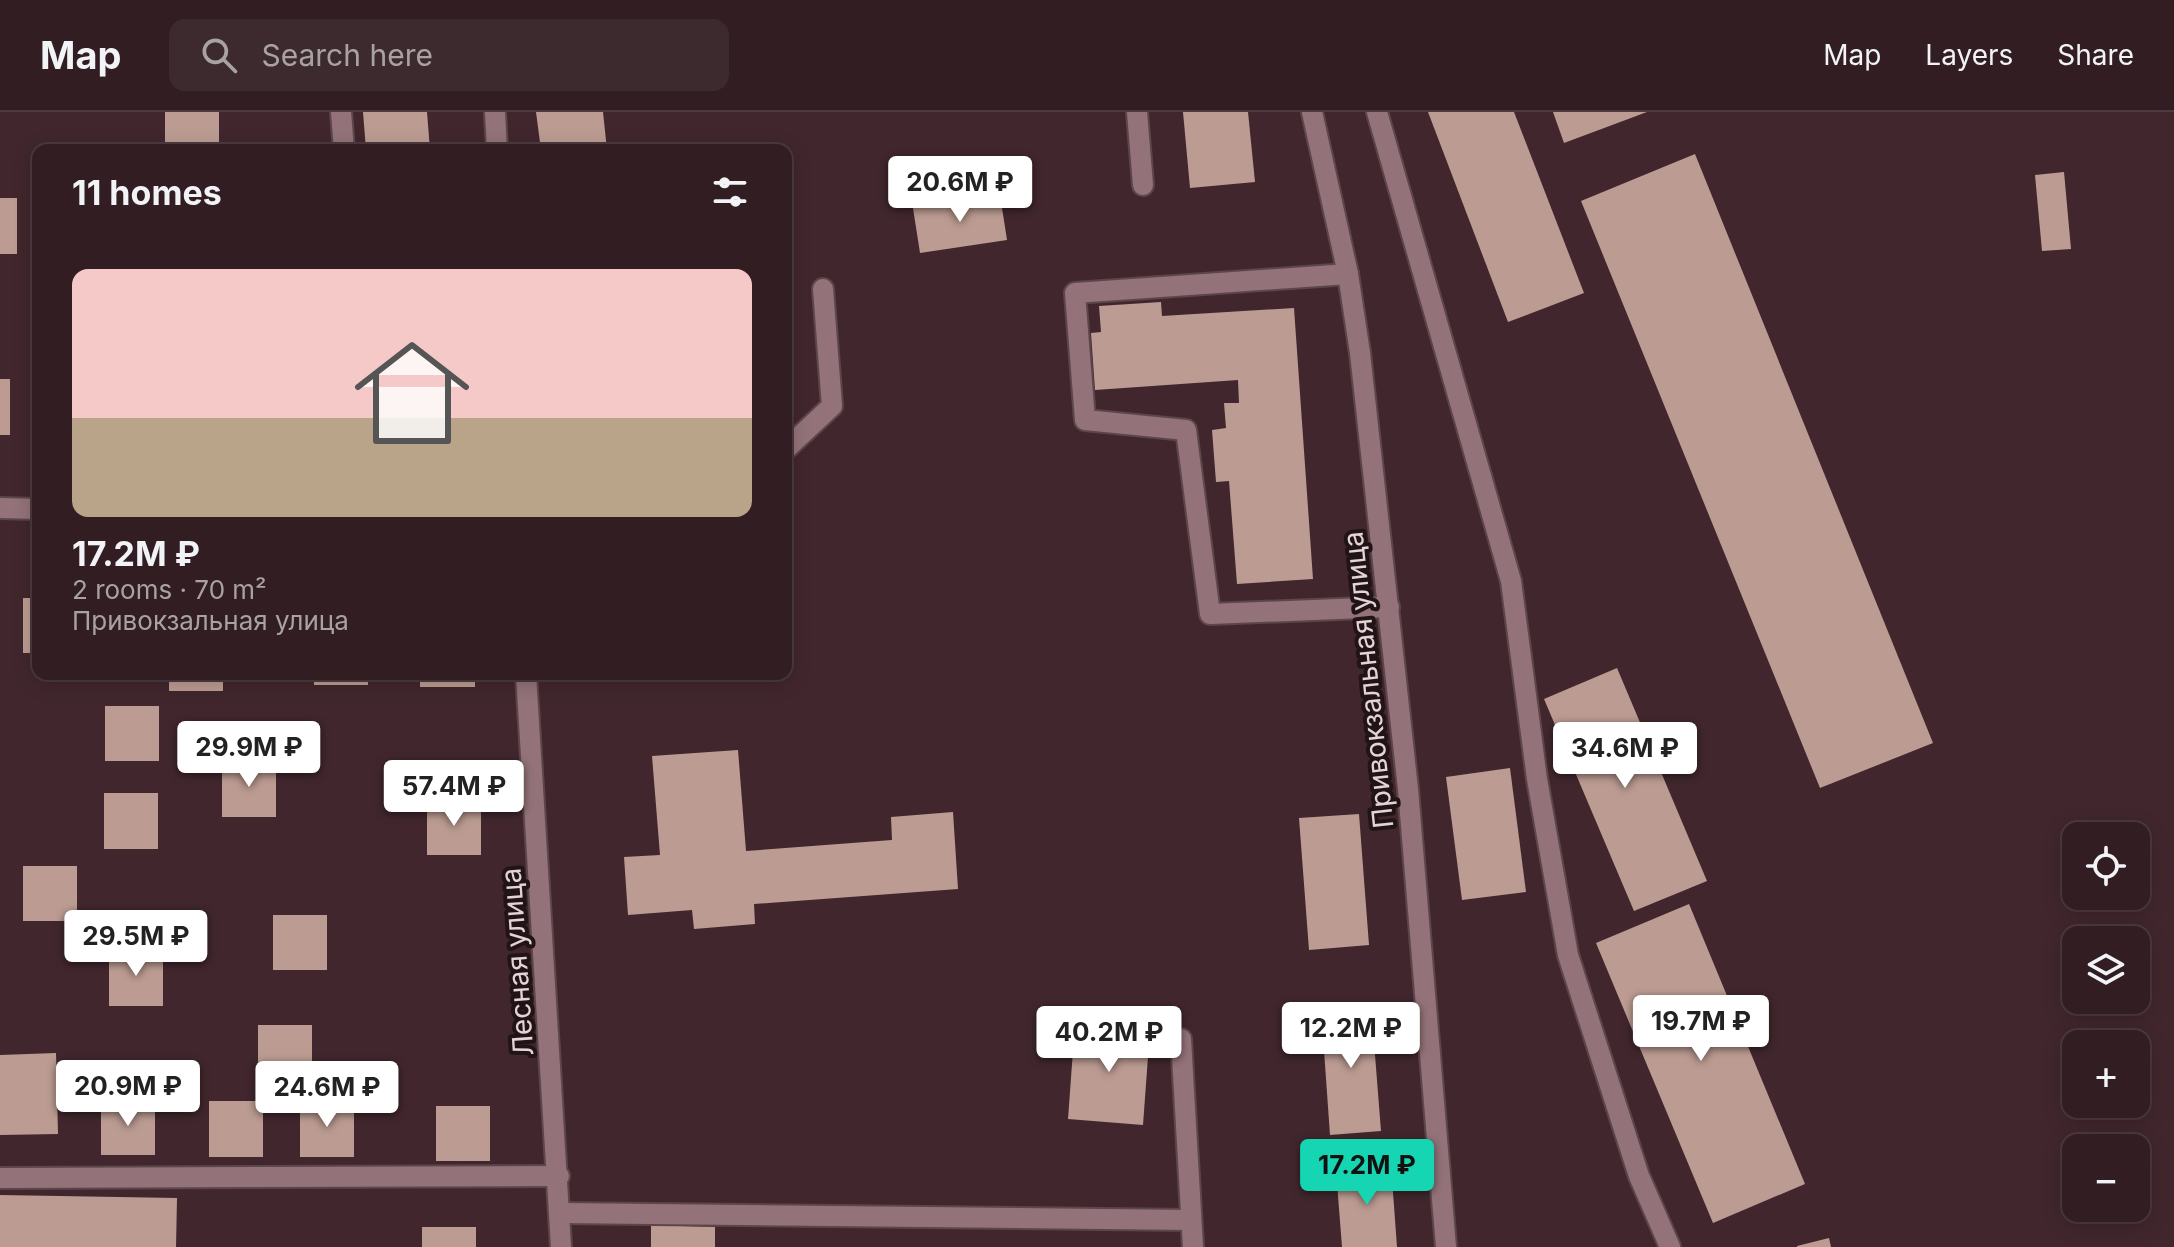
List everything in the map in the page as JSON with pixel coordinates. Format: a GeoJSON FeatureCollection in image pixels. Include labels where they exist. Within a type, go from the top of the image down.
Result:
{"type":"FeatureCollection","features":[{"type":"Feature","properties":{"kind":"street"},"geometry":{"type":"LineString","coordinates":[[341,112],[344,144]]}},
{"type":"Feature","properties":{"kind":"street"},"geometry":{"type":"LineString","coordinates":[[495,112],[497,144]]}},
{"type":"Feature","properties":{"kind":"street"},"geometry":{"type":"LineString","coordinates":[[1137,112],[1143,185]]}},
{"type":"Feature","properties":{"kind":"street","name":"Привокзальная улица"},"geometry":{"type":"LineString","coordinates":[[1312,112],[1348,274],[1389,607],[1408,789],[1446,1247]]}},
{"type":"Feature","properties":{"kind":"street"},"geometry":{"type":"LineString","coordinates":[[1377,112],[1511,581],[1537,779],[1568,955],[1639,1176],[1668,1246]]}},
{"type":"Feature","properties":{"kind":"street"},"geometry":{"type":"LineString","coordinates":[[1348,274],[1075,293],[1085,420],[1186,430],[1210,614],[1389,607]]}},
{"type":"Feature","properties":{"kind":"street"},"geometry":{"type":"LineString","coordinates":[[792,443],[832,406],[823,289]]}},
{"type":"Feature","properties":{"kind":"street"},"geometry":{"type":"LineString","coordinates":[[0,508],[32,509]]}},
{"type":"Feature","properties":{"kind":"street","name":"Лесная улица"},"geometry":{"type":"LineString","coordinates":[[526,680],[561,1247]]}},
{"type":"Feature","properties":{"kind":"street"},"geometry":{"type":"LineString","coordinates":[[1181,1039],[1193,1247]]}},
{"type":"Feature","properties":{"kind":"street"},"geometry":{"type":"LineString","coordinates":[[0,1178],[559,1176]]}},
{"type":"Feature","properties":{"kind":"street"},"geometry":{"type":"LineString","coordinates":[[560,1213],[1191,1220]]}},
{"type":"Feature","properties":{"kind":"building"},"geometry":{"type":"Polygon","coordinates":[[[165,112],[219,112],[219,143],[165,143],[165,112]]]}},
{"type":"Feature","properties":{"kind":"building"},"geometry":{"type":"Polygon","coordinates":[[[363,112],[427,112],[430,144],[366,144],[363,112]]]}},
{"type":"Feature","properties":{"kind":"building"},"geometry":{"type":"Polygon","coordinates":[[[536,112],[603,112],[606,144],[540,144],[536,112]]]}},
{"type":"Feature","properties":{"kind":"building"},"geometry":{"type":"Polygon","coordinates":[[[1183,112],[1248,112],[1255,182],[1190,188],[1183,112]]]}},
{"type":"Feature","properties":{"kind":"building"},"geometry":{"type":"Polygon","coordinates":[[[1428,112],[1514,112],[1584,293],[1508,322],[1428,112]]]}},
{"type":"Feature","properties":{"kind":"building"},"geometry":{"type":"Polygon","coordinates":[[[1553,112],[1647,112],[1564,143],[1553,112]]]}},
{"type":"Feature","properties":{"kind":"building"},"geometry":{"type":"Polygon","coordinates":[[[1695,154],[1933,743],[1820,788],[1581,201],[1695,154]]]}},
{"type":"Feature","properties":{"kind":"building"},"geometry":{"type":"Polygon","coordinates":[[[2064,172],[2071,249],[2042,251],[2035,175],[2064,172]]]}},
{"type":"Feature","properties":{"kind":"building"},"geometry":{"type":"Polygon","coordinates":[[[1000,195],[1007,240],[920,253],[913,208],[1000,195]]]}},
{"type":"Feature","properties":{"kind":"building"},"geometry":{"type":"Polygon","coordinates":[[[0,198],[17,198],[17,254],[0,254],[0,198]]]}},
{"type":"Feature","properties":{"kind":"building"},"geometry":{"type":"Polygon","coordinates":[[[1161,302],[1162,316],[1294,308],[1313,579],[1237,584],[1229,481],[1216,482],[1212,430],[1226,428],[1224,403],[1239,403],[1238,380],[1095,390],[1091,333],[1101,332],[1099,306],[1161,302]]]}},
{"type":"Feature","properties":{"kind":"building"},"geometry":{"type":"Polygon","coordinates":[[[0,379],[10,379],[10,435],[0,435],[0,379]]]}},
{"type":"Feature","properties":{"kind":"building"},"geometry":{"type":"Polygon","coordinates":[[[23,598],[32,598],[32,653],[23,653],[23,598]]]}},
{"type":"Feature","properties":{"kind":"building"},"geometry":{"type":"Polygon","coordinates":[[[1617,668],[1707,881],[1634,911],[1544,699],[1617,668]]]}},
{"type":"Feature","properties":{"kind":"building"},"geometry":{"type":"Polygon","coordinates":[[[169,680],[223,680],[223,691],[169,691],[169,680]]]}},
{"type":"Feature","properties":{"kind":"building"},"geometry":{"type":"Polygon","coordinates":[[[314,680],[368,680],[368,685],[314,685],[314,680]]]}},
{"type":"Feature","properties":{"kind":"building"},"geometry":{"type":"Polygon","coordinates":[[[420,680],[475,680],[475,687],[420,687],[420,680]]]}},
{"type":"Feature","properties":{"kind":"building"},"geometry":{"type":"Polygon","coordinates":[[[105,706],[159,706],[159,761],[105,761],[105,706]]]}},
{"type":"Feature","properties":{"kind":"building"},"geometry":{"type":"Polygon","coordinates":[[[738,750],[746,851],[892,840],[891,817],[953,812],[958,889],[754,904],[755,924],[694,929],[692,910],[628,915],[624,857],[660,855],[652,756],[738,750]]]}},
{"type":"Feature","properties":{"kind":"building"},"geometry":{"type":"Polygon","coordinates":[[[222,761],[276,761],[276,817],[222,817],[222,761]]]}},
{"type":"Feature","properties":{"kind":"building"},"geometry":{"type":"Polygon","coordinates":[[[1510,768],[1526,892],[1462,900],[1446,777],[1510,768]]]}},
{"type":"Feature","properties":{"kind":"building"},"geometry":{"type":"Polygon","coordinates":[[[104,793],[158,793],[158,849],[104,849],[104,793]]]}},
{"type":"Feature","properties":{"kind":"building"},"geometry":{"type":"Polygon","coordinates":[[[427,800],[481,800],[481,855],[427,855],[427,800]]]}},
{"type":"Feature","properties":{"kind":"building"},"geometry":{"type":"Polygon","coordinates":[[[1359,814],[1369,945],[1309,950],[1299,818],[1359,814]]]}},
{"type":"Feature","properties":{"kind":"building"},"geometry":{"type":"Polygon","coordinates":[[[23,866],[77,866],[77,921],[23,921],[23,866]]]}},
{"type":"Feature","properties":{"kind":"building"},"geometry":{"type":"Polygon","coordinates":[[[1689,904],[1805,1184],[1713,1223],[1596,943],[1689,904]]]}},
{"type":"Feature","properties":{"kind":"building"},"geometry":{"type":"Polygon","coordinates":[[[273,915],[327,915],[327,970],[273,970],[273,915]]]}},
{"type":"Feature","properties":{"kind":"building"},"geometry":{"type":"Polygon","coordinates":[[[109,951],[163,951],[163,1006],[109,1006],[109,951]]]}},
{"type":"Feature","properties":{"kind":"building"},"geometry":{"type":"Polygon","coordinates":[[[1371,1004],[1381,1131],[1330,1135],[1321,1008],[1371,1004]]]}},
{"type":"Feature","properties":{"kind":"building"},"geometry":{"type":"Polygon","coordinates":[[[1075,1023],[1150,1029],[1143,1125],[1068,1119],[1075,1023]]]}},
{"type":"Feature","properties":{"kind":"building"},"geometry":{"type":"Polygon","coordinates":[[[258,1025],[312,1025],[312,1080],[258,1080],[258,1025]]]}},
{"type":"Feature","properties":{"kind":"building"},"geometry":{"type":"Polygon","coordinates":[[[56,1053],[58,1134],[0,1135],[0,1055],[56,1053]]]}},
{"type":"Feature","properties":{"kind":"building"},"geometry":{"type":"Polygon","coordinates":[[[101,1100],[155,1100],[155,1155],[101,1155],[101,1100]]]}},
{"type":"Feature","properties":{"kind":"building"},"geometry":{"type":"Polygon","coordinates":[[[209,1101],[263,1101],[263,1157],[209,1157],[209,1101]]]}},
{"type":"Feature","properties":{"kind":"building"},"geometry":{"type":"Polygon","coordinates":[[[300,1101],[354,1101],[354,1157],[300,1157],[300,1101]]]}},
{"type":"Feature","properties":{"kind":"building"},"geometry":{"type":"Polygon","coordinates":[[[436,1106],[490,1106],[490,1161],[436,1161],[436,1106]]]}},
{"type":"Feature","properties":{"kind":"building"},"geometry":{"type":"Polygon","coordinates":[[[1391,1165],[1397,1247],[1342,1247],[1336,1170],[1391,1165]]]}},
{"type":"Feature","properties":{"kind":"building"},"geometry":{"type":"Polygon","coordinates":[[[0,1195],[177,1198],[176,1247],[0,1247],[0,1195]]]}},
{"type":"Feature","properties":{"kind":"building"},"geometry":{"type":"Polygon","coordinates":[[[651,1225],[715,1227],[715,1247],[651,1247],[651,1225]]]}},
{"type":"Feature","properties":{"kind":"building"},"geometry":{"type":"Polygon","coordinates":[[[422,1227],[476,1227],[476,1247],[422,1247],[422,1227]]]}},
{"type":"Feature","properties":{"kind":"building"},"geometry":{"type":"Polygon","coordinates":[[[1829,1238],[1831,1247],[1797,1247],[1797,1246],[1829,1238]]]}}]}
